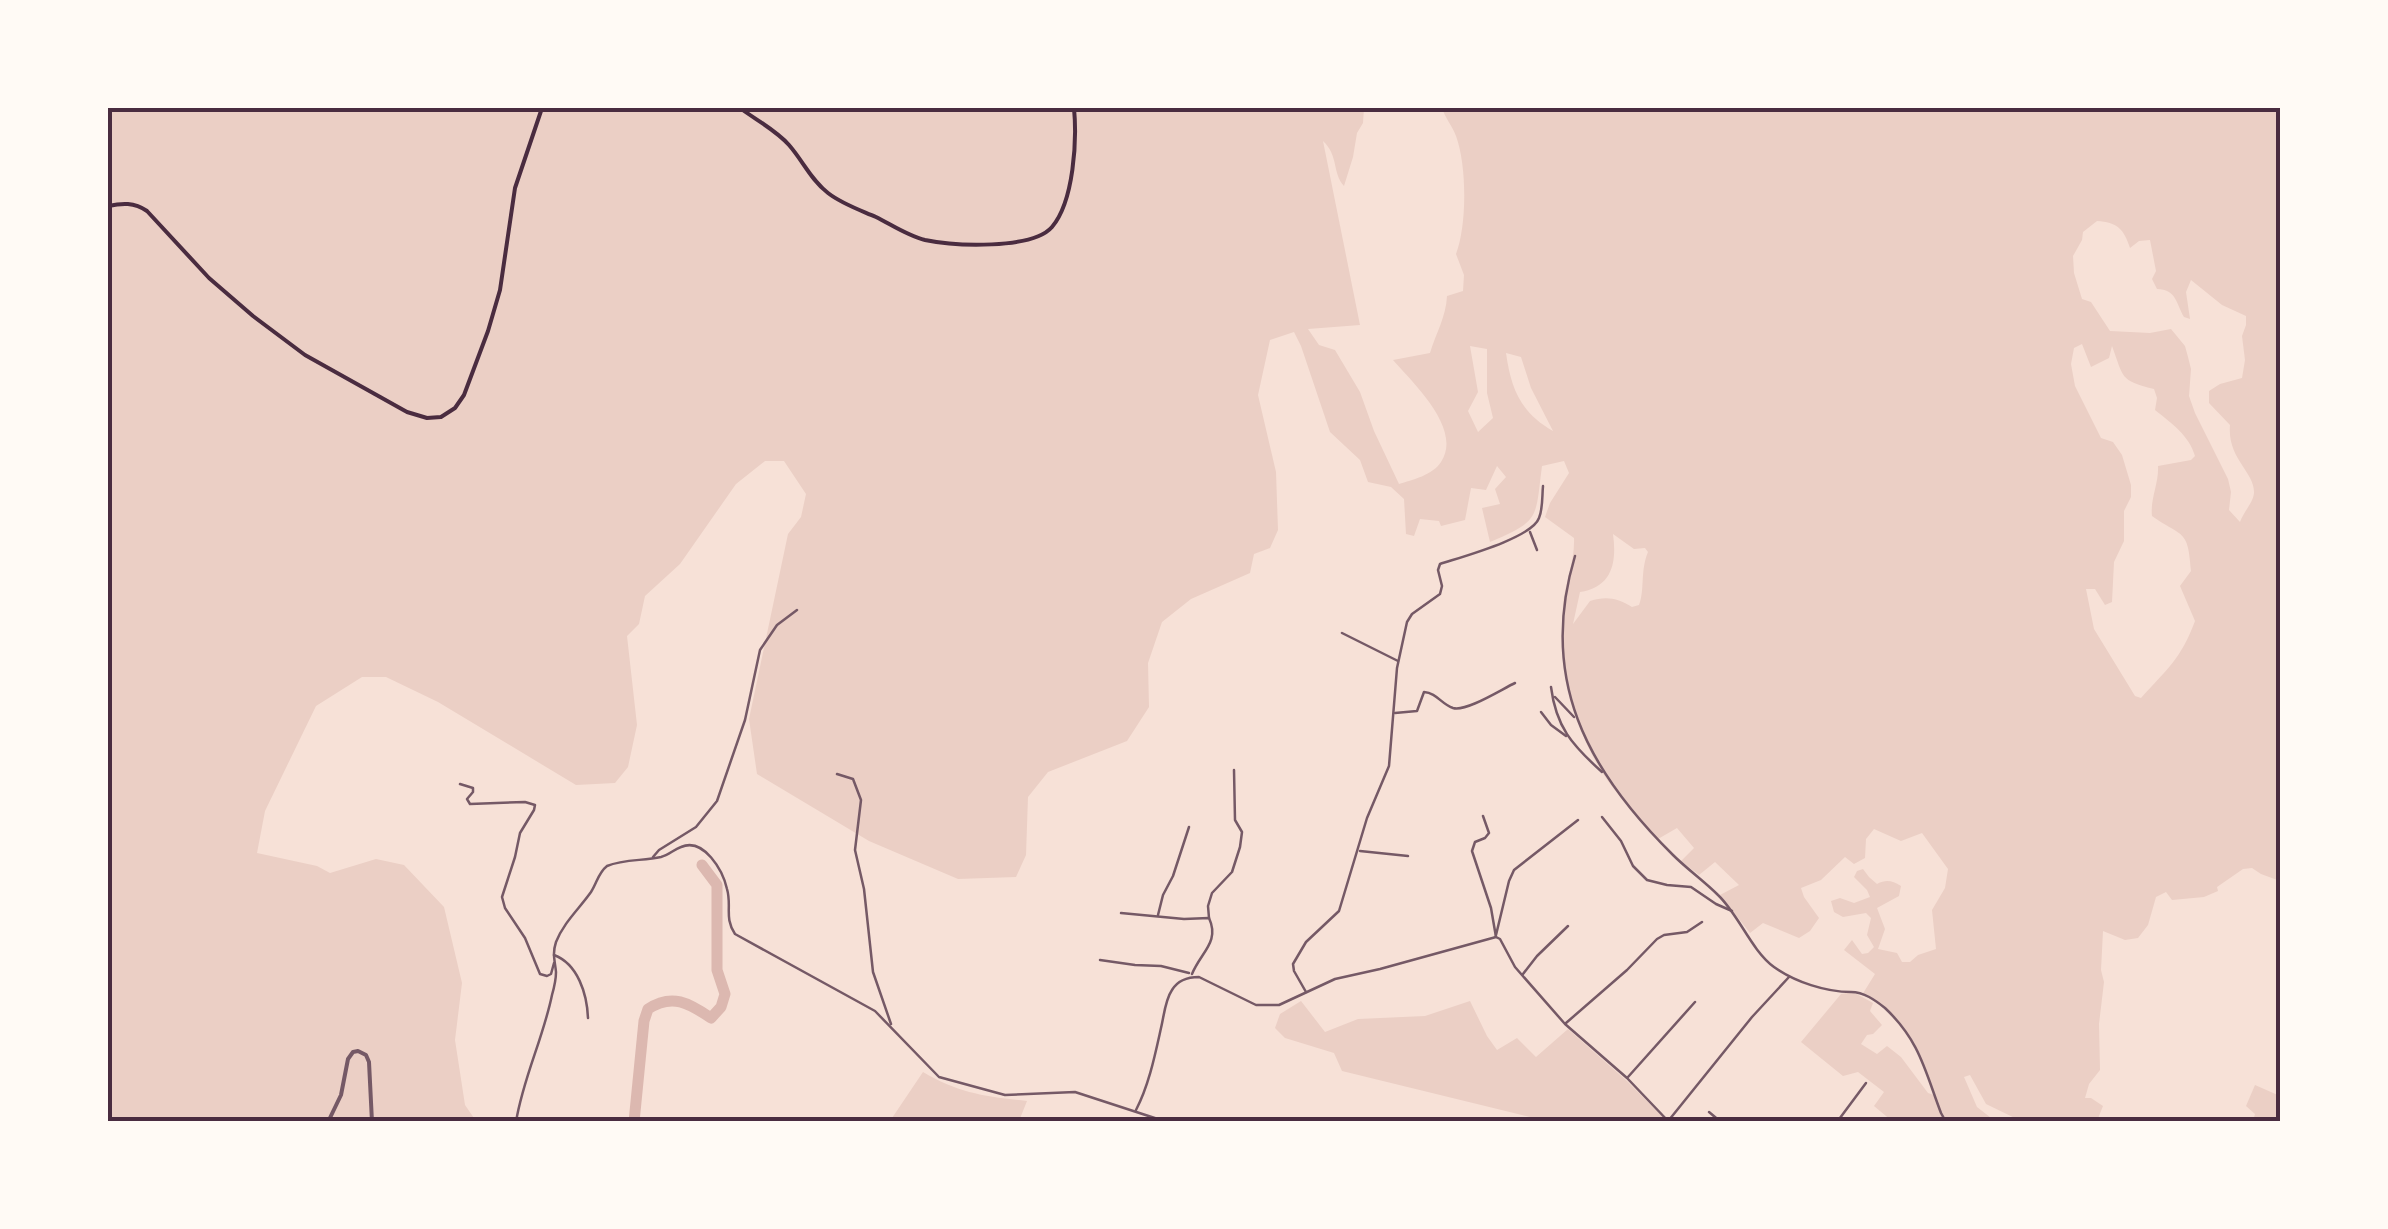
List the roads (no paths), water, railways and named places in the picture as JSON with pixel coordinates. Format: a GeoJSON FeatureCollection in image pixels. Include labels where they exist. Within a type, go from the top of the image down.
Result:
{"type":"FeatureCollection","features":[{"type":"Feature","properties":{"kind":"main road"},"geometry":{"type":"LineString","coordinates":[[108,206],[134,204],[147,211],[209,278],[266,327],[314,361],[406,412],[426,418],[441,417],[455,408],[464,395],[488,331],[502,279],[515,188],[542,108]]}},
{"type":"Feature","properties":{"kind":"main road"},"geometry":{"type":"LineString","coordinates":[[740,108],[783,139],[816,181],[838,200],[927,240],[1000,244],[1037,238],[1051,229],[1059,217],[1071,174],[1074,108]]}},
{"type":"Feature","properties":{"kind":"street"},"geometry":{"type":"LineString","coordinates":[[1306,992],[1293,964],[1306,942],[1339,911],[1367,818],[1389,766],[1398,660],[1409,618],[1440,594],[1440,564],[1528,531],[1540,514],[1543,486]]}},
{"type":"Feature","properties":{"kind":"street"},"geometry":{"type":"LineString","coordinates":[[1528,531],[1537,550]]}},
{"type":"Feature","properties":{"kind":"street"},"geometry":{"type":"LineString","coordinates":[[1575,556],[1563,618],[1566,678],[1578,722],[1603,773]]}},
{"type":"Feature","properties":{"kind":"street"},"geometry":{"type":"LineString","coordinates":[[652,858],[711,812],[745,720],[760,650],[776,626],[798,610]]}},
{"type":"Feature","properties":{"kind":"street"},"geometry":{"type":"LineString","coordinates":[[1342,633],[1398,660]]}},
{"type":"Feature","properties":{"kind":"street"},"geometry":{"type":"LineString","coordinates":[[1393,714],[1417,710],[1424,692],[1432,692],[1460,709],[1515,683]]}},
{"type":"Feature","properties":{"kind":"street"},"geometry":{"type":"LineString","coordinates":[[1551,686],[1567,737]]}},
{"type":"Feature","properties":{"kind":"street"},"geometry":{"type":"LineString","coordinates":[[1552,695],[1578,722]]}},
{"type":"Feature","properties":{"kind":"street"},"geometry":{"type":"LineString","coordinates":[[1541,712],[1603,773],[1658,839],[1733,911],[1768,963],[1790,976],[1841,994],[1853,992],[1869,997],[1902,1024],[1919,1051],[1946,1122]]}},
{"type":"Feature","properties":{"kind":"street"},"geometry":{"type":"LineString","coordinates":[[1136,1112],[1170,992],[1178,982],[1192,975],[1212,938],[1208,906],[1212,893],[1232,872],[1240,847],[1242,832],[1235,820],[1234,770]]}},
{"type":"Feature","properties":{"kind":"street"},"geometry":{"type":"LineString","coordinates":[[837,774],[853,779],[861,800],[855,850],[864,890],[872,972],[893,1029]]}},
{"type":"Feature","properties":{"kind":"street"},"geometry":{"type":"LineString","coordinates":[[460,784],[473,788],[467,800],[474,805],[534,805],[520,834],[502,897],[540,974],[550,974],[554,963]]}},
{"type":"Feature","properties":{"kind":"street"},"geometry":{"type":"LineString","coordinates":[[1483,816],[1488,832],[1475,842],[1472,851],[1496,936],[1510,960],[1565,1024],[1627,1078],[1668,1121],[1790,976]]}},
{"type":"Feature","properties":{"kind":"street"},"geometry":{"type":"LineString","coordinates":[[1602,817],[1621,841],[1633,866],[1647,880],[1690,887],[1733,911]]}},
{"type":"Feature","properties":{"kind":"street"},"geometry":{"type":"LineString","coordinates":[[1496,936],[1514,870],[1578,820]]}},
{"type":"Feature","properties":{"kind":"street"},"geometry":{"type":"LineString","coordinates":[[1158,916],[1189,827]]}},
{"type":"Feature","properties":{"kind":"street"},"geometry":{"type":"LineString","coordinates":[[516,1122],[523,1086],[548,1012],[556,972],[556,942],[573,912],[592,891],[604,868],[672,853],[687,845],[708,854],[727,886],[728,922],[735,934],[863,1003],[932,1071],[949,1080],[1005,1096],[1075,1092],[1167,1122]]}},
{"type":"Feature","properties":{"kind":"street"},"geometry":{"type":"LineString","coordinates":[[1357,851],[1408,856]]}},
{"type":"Feature","properties":{"kind":"street"},"geometry":{"type":"LineString","coordinates":[[1121,914],[1209,918]]}},
{"type":"Feature","properties":{"kind":"street"},"geometry":{"type":"LineString","coordinates":[[1565,1024],[1656,939],[1687,932],[1702,922]]}},
{"type":"Feature","properties":{"kind":"street"},"geometry":{"type":"LineString","coordinates":[[1522,975],[1568,926]]}},
{"type":"Feature","properties":{"kind":"street"},"geometry":{"type":"LineString","coordinates":[[1100,960],[1161,966],[1206,980],[1262,1006],[1289,1002],[1334,980],[1496,936]]}},
{"type":"Feature","properties":{"kind":"street"},"geometry":{"type":"LineString","coordinates":[[554,954],[568,964],[582,986],[588,1018]]}},
{"type":"Feature","properties":{"kind":"street"},"geometry":{"type":"LineString","coordinates":[[1627,1078],[1695,1002]]}},
{"type":"Feature","properties":{"kind":"street"},"geometry":{"type":"LineString","coordinates":[[328,1122],[341,1094],[348,1059],[358,1051],[369,1062],[372,1122]]}},
{"type":"Feature","properties":{"kind":"street"},"geometry":{"type":"LineString","coordinates":[[1837,1122],[1866,1082]]}},
{"type":"Feature","properties":{"kind":"street"},"geometry":{"type":"LineString","coordinates":[[1708,1112],[1720,1122]]}},
{"type":"Feature","properties":{"kind":"waterway"},"geometry":{"type":"LineString","coordinates":[[634,1122],[648,1009],[673,1001],[711,1018],[721,1007],[725,994],[717,970],[717,885],[702,865]]}}]}
